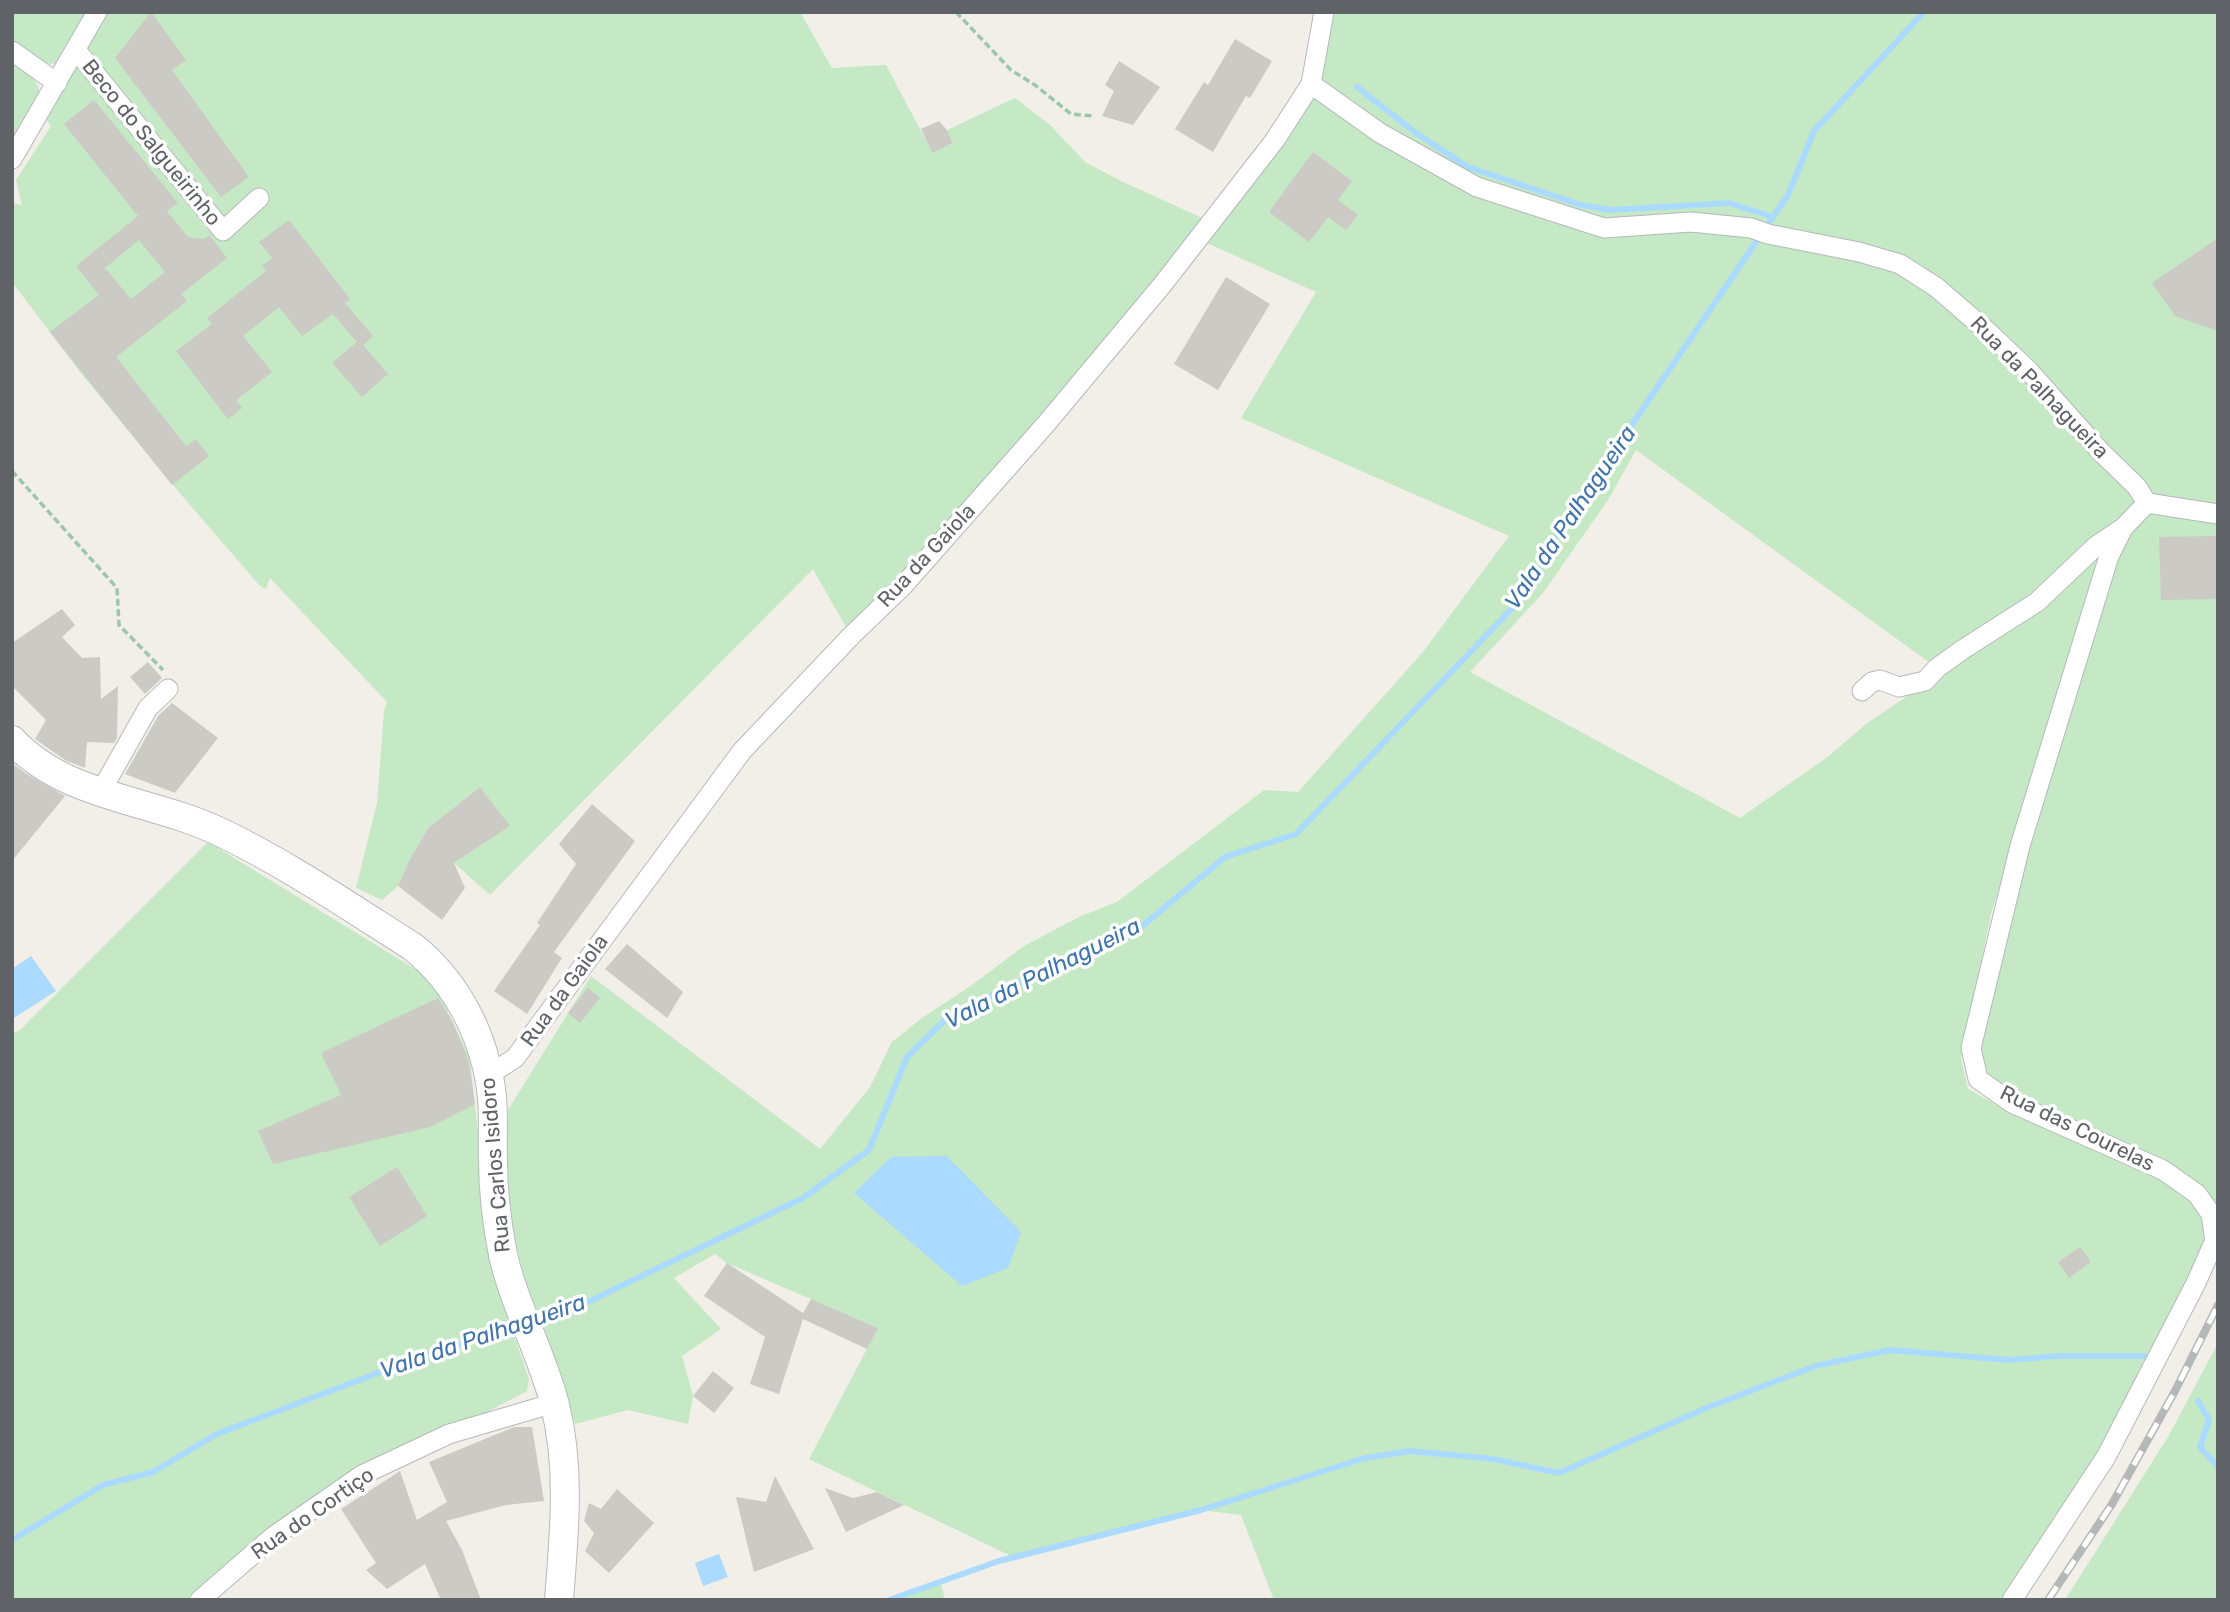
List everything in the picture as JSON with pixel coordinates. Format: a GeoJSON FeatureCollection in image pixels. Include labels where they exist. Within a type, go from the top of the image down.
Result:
{"type":"FeatureCollection","features":[{"type":"Feature","properties":{"kind":"street"},"geometry":{"type":"LineString","coordinates":[[12,159],[97,12]]}},
{"type":"Feature","properties":{"kind":"street","name":"Rua da Gaiola"},"geometry":{"type":"LineString","coordinates":[[489,1075],[515,1058],[742,751],[851,636],[902,587],[1051,418],[1163,284],[1275,140],[1311,84],[1324,12]]}},
{"type":"Feature","properties":{"kind":"street","name":"Beco do Salgueirinho"},"geometry":{"type":"LineString","coordinates":[[76,50],[223,231],[259,198]]}},
{"type":"Feature","properties":{"kind":"street"},"geometry":{"type":"LineString","coordinates":[[12,51],[57,83]]}},
{"type":"Feature","properties":{"kind":"street","name":"Rua da Palhagueira"},"geometry":{"type":"LineString","coordinates":[[1311,84],[1380,133],[1477,187],[1604,228],[1691,222],[1760,231],[1900,264],[1936,287],[2029,371],[2100,451],[2137,487],[2147,503]]}},
{"type":"Feature","properties":{"kind":"street"},"geometry":{"type":"LineString","coordinates":[[1862,691],[1872,682],[1880,680],[1899,687],[1925,681],[1937,668],[1962,650],[2037,602],[2096,546],[2123,528],[2147,503],[2218,514]]}},
{"type":"Feature","properties":{"kind":"street","name":"Rua das Courelas"},"geometry":{"type":"LineString","coordinates":[[2012,1600],[2106,1457],[2196,1283],[2215,1240],[2211,1214],[2197,1194],[2163,1170],[2012,1103],[1978,1079],[1971,1048],[2020,846],[2109,556],[2123,528]]}},
{"type":"Feature","properties":{"kind":"street"},"geometry":{"type":"LineString","coordinates":[[101,792],[148,708],[168,689]]}},
{"type":"Feature","properties":{"kind":"street","name":"Rua Carlos Isidoro"},"geometry":{"type":"LineString","coordinates":[[12,740],[33,761],[55,775],[170,812],[245,844],[413,947],[432,962],[455,991],[475,1031],[489,1075],[493,1117],[494,1195],[504,1257],[554,1403],[566,1483],[559,1600]]}},
{"type":"Feature","properties":{"kind":"street","name":"Rua do Cortiço"},"geometry":{"type":"LineString","coordinates":[[200,1600],[274,1536],[362,1475],[449,1434],[554,1403]]}},
{"type":"Feature","properties":{"kind":"path"},"geometry":{"type":"LineString","coordinates":[[956,12],[1010,70],[1035,85],[1071,114],[1093,116]]}},
{"type":"Feature","properties":{"kind":"path"},"geometry":{"type":"LineString","coordinates":[[12,471],[117,588],[119,625],[150,659],[169,675],[168,689]]}},
{"type":"Feature","properties":{"kind":"green space"},"geometry":{"type":"Polygon","coordinates":[[[12,12],[800,12],[832,68],[886,65],[932,152],[953,143],[947,130],[1015,98],[1050,125],[1085,162],[1211,222],[1310,85],[1323,12],[2218,12],[2218,1234],[2197,1194],[1978,1079],[1971,1048],[2122,530],[1937,668],[1636,450],[1608,500],[1543,593],[1470,672],[1740,818],[1829,756],[1866,724],[2026,616],[2104,553],[1991,914],[1961,1058],[1968,1089],[2013,1114],[2179,1188],[2197,1207],[2205,1231],[2200,1257],[2162,1350],[2012,1600],[1274,1600],[1241,1515],[1201,1510],[1013,1557],[809,1459],[878,1328],[727,1263],[715,1254],[674,1278],[721,1329],[682,1356],[693,1396],[688,1424],[628,1410],[575,1424],[546,1339],[531,1309],[512,1226],[507,1167],[508,1110],[591,976],[820,1149],[870,1087],[892,1042],[922,1018],[1024,946],[1079,917],[1117,902],[1264,790],[1298,792],[1423,652],[1509,536],[1241,418],[1316,292],[1198,239],[851,636],[813,569],[490,895],[454,863],[509,826],[480,787],[428,828],[398,886],[382,900],[356,888],[377,803],[387,702],[270,578],[266,589],[260,586],[80,372],[12,282],[12,203],[22,205],[16,180],[51,126],[41,112],[12,159],[12,54],[36,82],[40,92],[58,63],[45,64],[12,50],[12,12]]]}},
{"type":"Feature","properties":{"kind":"green space"},"geometry":{"type":"Polygon","coordinates":[[[208,842],[420,972],[441,997],[470,1058],[493,1275],[529,1379],[527,1391],[449,1432],[361,1473],[198,1600],[12,1600],[12,1034],[20,1030],[208,842]]]}},
{"type":"Feature","properties":{"kind":"green space"},"geometry":{"type":"Polygon","coordinates":[[[2218,1343],[2218,1600],[2065,1600],[2168,1437],[2218,1343]]]}},
{"type":"Feature","properties":{"kind":"green space"},"geometry":{"type":"Polygon","coordinates":[[[940,1580],[945,1600],[889,1600],[940,1580]]]}},
{"type":"Feature","properties":{"kind":"water"},"geometry":{"type":"Polygon","coordinates":[[[31,956],[56,991],[12,1019],[12,969],[31,956]]]}},
{"type":"Feature","properties":{"kind":"water"},"geometry":{"type":"Polygon","coordinates":[[[947,1156],[1021,1232],[1008,1268],[962,1286],[854,1193],[891,1157],[947,1156]]]}},
{"type":"Feature","properties":{"kind":"water"},"geometry":{"type":"Polygon","coordinates":[[[719,1554],[728,1577],[703,1586],[695,1563],[719,1554]]]}},
{"type":"Feature","properties":{"kind":"building"},"geometry":{"type":"Polygon","coordinates":[[[151,12],[186,60],[172,70],[249,177],[221,197],[115,58],[151,12]]]}},
{"type":"Feature","properties":{"kind":"building"},"geometry":{"type":"Polygon","coordinates":[[[1235,39],[1272,61],[1250,98],[1246,96],[1213,152],[1175,129],[1204,82],[1208,85],[1235,39]]]}},
{"type":"Feature","properties":{"kind":"building"},"geometry":{"type":"Polygon","coordinates":[[[1119,61],[1160,87],[1133,125],[1102,116],[1114,91],[1105,85],[1119,61]]]}},
{"type":"Feature","properties":{"kind":"building"},"geometry":{"type":"Polygon","coordinates":[[[94,100],[178,203],[167,211],[188,237],[204,239],[209,235],[227,258],[181,294],[187,301],[116,357],[186,446],[196,439],[209,456],[172,485],[50,332],[99,295],[76,266],[138,216],[64,124],[94,100]],[[139,240],[105,268],[131,299],[165,272],[139,240]]]}},
{"type":"Feature","properties":{"kind":"building"},"geometry":{"type":"Polygon","coordinates":[[[939,121],[953,143],[932,153],[921,129],[939,121]]]}},
{"type":"Feature","properties":{"kind":"building"},"geometry":{"type":"Polygon","coordinates":[[[1313,152],[1352,181],[1338,200],[1358,215],[1346,230],[1328,217],[1309,242],[1269,212],[1313,152]]]}},
{"type":"Feature","properties":{"kind":"building"},"geometry":{"type":"Polygon","coordinates":[[[289,220],[350,299],[345,303],[373,336],[363,345],[388,374],[362,397],[332,363],[357,342],[333,314],[302,336],[279,307],[243,336],[272,372],[236,400],[242,408],[228,419],[176,351],[212,324],[207,318],[266,271],[262,266],[272,258],[259,242],[289,220]]]}},
{"type":"Feature","properties":{"kind":"building"},"geometry":{"type":"Polygon","coordinates":[[[2218,238],[2218,331],[2175,316],[2152,283],[2218,238]]]}},
{"type":"Feature","properties":{"kind":"building"},"geometry":{"type":"Polygon","coordinates":[[[1226,277],[1270,304],[1218,390],[1174,364],[1226,277]]]}},
{"type":"Feature","properties":{"kind":"building"},"geometry":{"type":"Polygon","coordinates":[[[2218,536],[2218,599],[2161,600],[2159,537],[2218,536]]]}},
{"type":"Feature","properties":{"kind":"building"},"geometry":{"type":"Polygon","coordinates":[[[62,609],[75,625],[62,637],[82,658],[100,657],[101,699],[118,686],[117,738],[114,743],[87,742],[85,768],[65,760],[35,739],[46,720],[12,686],[12,643],[62,609]]]}},
{"type":"Feature","properties":{"kind":"building"},"geometry":{"type":"Polygon","coordinates":[[[148,662],[162,678],[145,694],[130,677],[148,662]]]}},
{"type":"Feature","properties":{"kind":"building"},"geometry":{"type":"Polygon","coordinates":[[[172,703],[218,738],[175,793],[125,774],[158,716],[172,703]]]}},
{"type":"Feature","properties":{"kind":"building"},"geometry":{"type":"Polygon","coordinates":[[[12,763],[65,796],[12,861],[12,763]]]}},
{"type":"Feature","properties":{"kind":"building"},"geometry":{"type":"Polygon","coordinates":[[[480,787],[510,826],[454,863],[465,888],[442,920],[398,886],[428,828],[480,787]]]}},
{"type":"Feature","properties":{"kind":"building"},"geometry":{"type":"Polygon","coordinates":[[[592,804],[635,841],[554,952],[562,958],[527,1014],[494,991],[540,925],[537,923],[576,864],[559,844],[592,804]]]}},
{"type":"Feature","properties":{"kind":"building"},"geometry":{"type":"Polygon","coordinates":[[[627,944],[683,992],[667,1018],[605,969],[627,944]]]}},
{"type":"Feature","properties":{"kind":"building"},"geometry":{"type":"Polygon","coordinates":[[[588,988],[600,998],[580,1023],[568,1013],[588,988]]]}},
{"type":"Feature","properties":{"kind":"building"},"geometry":{"type":"Polygon","coordinates":[[[438,998],[452,1021],[468,1059],[475,1104],[430,1127],[273,1164],[258,1131],[341,1095],[321,1053],[438,998]]]}},
{"type":"Feature","properties":{"kind":"building"},"geometry":{"type":"Polygon","coordinates":[[[397,1167],[427,1216],[380,1246],[349,1197],[397,1167]]]}},
{"type":"Feature","properties":{"kind":"building"},"geometry":{"type":"Polygon","coordinates":[[[2080,1247],[2091,1262],[2069,1278],[2058,1262],[2080,1247]]]}},
{"type":"Feature","properties":{"kind":"building"},"geometry":{"type":"Polygon","coordinates":[[[727,1263],[803,1313],[811,1299],[878,1328],[867,1349],[803,1319],[779,1394],[750,1384],[765,1337],[704,1296],[727,1263]]]}},
{"type":"Feature","properties":{"kind":"building"},"geometry":{"type":"Polygon","coordinates":[[[713,1371],[734,1388],[714,1413],[693,1396],[713,1371]]]}},
{"type":"Feature","properties":{"kind":"building"},"geometry":{"type":"Polygon","coordinates":[[[514,1427],[532,1427],[544,1501],[506,1505],[446,1521],[462,1550],[481,1600],[441,1600],[425,1564],[387,1589],[366,1570],[376,1563],[341,1509],[400,1471],[417,1520],[447,1502],[429,1462],[514,1427]]]}},
{"type":"Feature","properties":{"kind":"building"},"geometry":{"type":"Polygon","coordinates":[[[775,1476],[814,1549],[754,1572],[736,1497],[766,1502],[775,1476]]]}},
{"type":"Feature","properties":{"kind":"building"},"geometry":{"type":"Polygon","coordinates":[[[825,1488],[853,1498],[877,1492],[904,1505],[846,1532],[825,1488]]]}},
{"type":"Feature","properties":{"kind":"building"},"geometry":{"type":"Polygon","coordinates":[[[617,1489],[654,1523],[609,1573],[585,1551],[594,1533],[584,1521],[589,1503],[601,1509],[617,1489]]]}},
{"type":"Feature","properties":{"kind":"waterway","name":"Vala da Palhagueira"},"geometry":{"type":"LineString","coordinates":[[533,1323],[559,1316],[803,1198],[869,1150],[907,1057],[945,1020],[1011,986],[1134,933],[1225,857],[1296,834],[1523,597],[1555,538],[1788,195],[1814,131],[1924,12]]}},
{"type":"Feature","properties":{"kind":"waterway"},"geometry":{"type":"LineString","coordinates":[[1357,87],[1416,133],[1468,167],[1581,205],[1611,210],[1729,203],[1773,217]]}},
{"type":"Feature","properties":{"kind":"waterway","name":"Vala da Palhagueira"},"geometry":{"type":"LineString","coordinates":[[12,1540],[103,1485],[153,1472],[217,1434],[433,1352],[519,1327]]}},
{"type":"Feature","properties":{"kind":"waterway"},"geometry":{"type":"LineString","coordinates":[[889,1600],[999,1561],[1201,1510],[1365,1458],[1411,1451],[1493,1459],[1559,1473],[1704,1409],[1815,1366],[1890,1350],[2009,1360],[2059,1356],[2144,1356]]}},
{"type":"Feature","properties":{"kind":"waterway"},"geometry":{"type":"LineString","coordinates":[[2198,1401],[2209,1420],[2200,1447],[2218,1467]]}},
{"type":"Feature","properties":{"kind":"railway"},"geometry":{"type":"LineString","coordinates":[[2048,1600],[2112,1504],[2175,1391],[2218,1305]]}}]}
